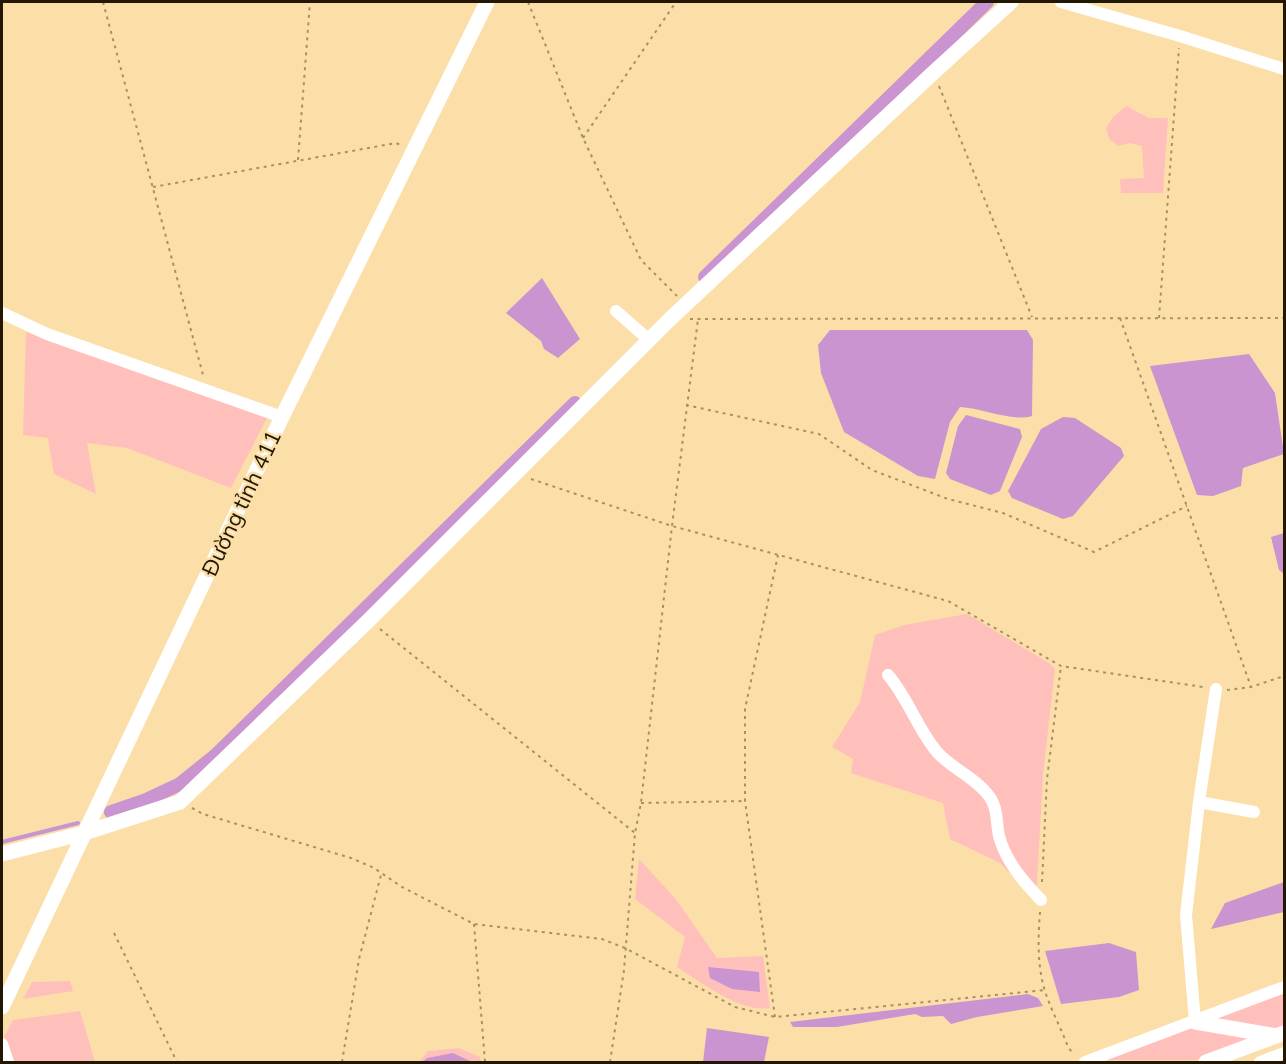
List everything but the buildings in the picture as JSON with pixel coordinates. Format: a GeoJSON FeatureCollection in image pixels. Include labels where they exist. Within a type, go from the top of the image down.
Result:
{"type":"FeatureCollection","features":[{"type":"Feature","properties":{"kind":"main road","name":"Đường tỉnh 411"},"geometry":{"type":"LineString","coordinates":[[2,1007],[282,417],[487,2]]}},
{"type":"Feature","properties":{"kind":"main road"},"geometry":{"type":"LineString","coordinates":[[2,854],[84,833],[180,802],[369,620],[648,340],[1011,2]]}},
{"type":"Feature","properties":{"kind":"main road"},"geometry":{"type":"LineString","coordinates":[[1195,1022],[1281,1034]]}},
{"type":"Feature","properties":{"kind":"main road"},"geometry":{"type":"LineString","coordinates":[[1206,1062],[1281,1034]]}},
{"type":"Feature","properties":{"kind":"street"},"geometry":{"type":"LineString","coordinates":[[1061,2],[1284,69]]}},
{"type":"Feature","properties":{"kind":"street"},"geometry":{"type":"LineString","coordinates":[[616,311],[648,340]]}},
{"type":"Feature","properties":{"kind":"street"},"geometry":{"type":"LineString","coordinates":[[2,313],[47,334],[282,417]]}},
{"type":"Feature","properties":{"kind":"street"},"geometry":{"type":"LineString","coordinates":[[888,675],[900,688],[937,752],[971,777],[989,797],[995,808],[999,836],[1010,862],[1022,881],[1041,900]]}},
{"type":"Feature","properties":{"kind":"street"},"geometry":{"type":"LineString","coordinates":[[1195,1022],[1185,915],[1216,689]]}},
{"type":"Feature","properties":{"kind":"street"},"geometry":{"type":"LineString","coordinates":[[1199,802],[1254,812]]}},
{"type":"Feature","properties":{"kind":"street"},"geometry":{"type":"LineString","coordinates":[[1085,1062],[1284,987]]}},
{"type":"Feature","properties":{"kind":"street"},"geometry":{"type":"LineString","coordinates":[[2,1044],[8,1062]]}},
{"type":"Feature","properties":{"kind":"street"},"geometry":{"type":"LineString","coordinates":[[1260,1062],[1284,1053]]}},
{"type":"Feature","properties":{"kind":"path"},"geometry":{"type":"LineString","coordinates":[[103,2],[207,389]]}},
{"type":"Feature","properties":{"kind":"path"},"geometry":{"type":"LineString","coordinates":[[298,160],[310,2]]}},
{"type":"Feature","properties":{"kind":"path"},"geometry":{"type":"LineString","coordinates":[[528,2],[583,138],[641,260],[685,305]]}},
{"type":"Feature","properties":{"kind":"path"},"geometry":{"type":"LineString","coordinates":[[583,138],[676,2]]}},
{"type":"Feature","properties":{"kind":"path"},"geometry":{"type":"LineString","coordinates":[[1159,318],[1180,36]]}},
{"type":"Feature","properties":{"kind":"path"},"geometry":{"type":"LineString","coordinates":[[934,72],[1032,317]]}},
{"type":"Feature","properties":{"kind":"path"},"geometry":{"type":"LineString","coordinates":[[153,187],[396,143],[414,149]]}},
{"type":"Feature","properties":{"kind":"path"},"geometry":{"type":"LineString","coordinates":[[669,320],[1032,317],[1284,318]]}},
{"type":"Feature","properties":{"kind":"path"},"geometry":{"type":"LineString","coordinates":[[1120,318],[1251,687]]}},
{"type":"Feature","properties":{"kind":"path"},"geometry":{"type":"LineString","coordinates":[[610,1062],[624,970],[635,833],[641,803],[698,319]]}},
{"type":"Feature","properties":{"kind":"path"},"geometry":{"type":"LineString","coordinates":[[687,405],[819,434],[872,470],[948,499],[1003,513],[1094,552],[1187,506]]}},
{"type":"Feature","properties":{"kind":"path"},"geometry":{"type":"LineString","coordinates":[[516,473],[672,526],[948,601],[1061,666],[1232,690],[1251,687],[1284,676]]}},
{"type":"Feature","properties":{"kind":"path"},"geometry":{"type":"LineString","coordinates":[[776,1017],[745,801],[745,709],[778,555]]}},
{"type":"Feature","properties":{"kind":"path"},"geometry":{"type":"LineString","coordinates":[[369,620],[635,833]]}},
{"type":"Feature","properties":{"kind":"path"},"geometry":{"type":"LineString","coordinates":[[1061,666],[1047,779],[1038,932],[1040,967],[1045,990],[1068,1047],[1079,1062]]}},
{"type":"Feature","properties":{"kind":"path"},"geometry":{"type":"LineString","coordinates":[[641,803],[745,801]]}},
{"type":"Feature","properties":{"kind":"path"},"geometry":{"type":"LineString","coordinates":[[180,802],[203,814],[351,858],[474,924],[602,939],[625,948],[735,1007],[776,1017],[1045,990]]}},
{"type":"Feature","properties":{"kind":"path"},"geometry":{"type":"LineString","coordinates":[[342,1062],[359,959],[381,873]]}},
{"type":"Feature","properties":{"kind":"path"},"geometry":{"type":"LineString","coordinates":[[474,924],[485,1062]]}},
{"type":"Feature","properties":{"kind":"path"},"geometry":{"type":"LineString","coordinates":[[114,933],[177,1062]]}},
{"type":"Feature","properties":{"kind":"shaded area"},"geometry":{"type":"Polygon","coordinates":[[[1126,106],[1149,118],[1168,118],[1163,193],[1121,193],[1120,179],[1144,178],[1142,146],[1130,143],[1118,146],[1109,139],[1106,128],[1113,117],[1126,106]]]}},
{"type":"Feature","properties":{"kind":"shaded area"},"geometry":{"type":"Polygon","coordinates":[[[542,278],[580,339],[558,358],[544,349],[541,341],[506,313],[542,278]]]}},
{"type":"Feature","properties":{"kind":"shaded area"},"geometry":{"type":"Polygon","coordinates":[[[830,330],[1027,330],[1033,340],[1032,416],[1006,416],[960,407],[950,422],[935,479],[918,476],[844,432],[821,373],[818,345],[830,330]]]}},
{"type":"Feature","properties":{"kind":"shaded area"},"geometry":{"type":"Polygon","coordinates":[[[26,332],[267,418],[231,488],[127,448],[87,443],[96,494],[54,474],[48,438],[23,435],[26,332]]]}},
{"type":"Feature","properties":{"kind":"shaded area"},"geometry":{"type":"Polygon","coordinates":[[[1249,354],[1275,393],[1284,454],[1243,468],[1241,486],[1213,496],[1197,495],[1150,366],[1249,354]]]}},
{"type":"Feature","properties":{"kind":"shaded area"},"geometry":{"type":"Polygon","coordinates":[[[966,415],[1020,429],[1022,437],[1000,491],[991,495],[950,479],[946,473],[958,426],[966,415]]]}},
{"type":"Feature","properties":{"kind":"shaded area"},"geometry":{"type":"Polygon","coordinates":[[[1063,417],[1075,418],[1121,448],[1124,456],[1073,516],[1063,519],[1012,498],[1008,491],[1041,429],[1063,417]]]}},
{"type":"Feature","properties":{"kind":"shaded area"},"geometry":{"type":"Polygon","coordinates":[[[1284,533],[1284,574],[1279,570],[1271,537],[1284,533]]]}},
{"type":"Feature","properties":{"kind":"shaded area"},"geometry":{"type":"Polygon","coordinates":[[[967,614],[1049,663],[1055,669],[1043,775],[1036,900],[1000,863],[950,839],[943,803],[851,773],[853,759],[832,747],[860,702],[875,635],[904,625],[967,614]]]}},
{"type":"Feature","properties":{"kind":"shaded area"},"geometry":{"type":"Polygon","coordinates":[[[639,859],[675,898],[717,958],[763,956],[770,1008],[747,1006],[734,1001],[677,967],[685,937],[635,899],[639,859]]]}},
{"type":"Feature","properties":{"kind":"shaded area"},"geometry":{"type":"Polygon","coordinates":[[[1284,882],[1284,912],[1211,929],[1225,903],[1284,882]]]}},
{"type":"Feature","properties":{"kind":"shaded area"},"geometry":{"type":"Polygon","coordinates":[[[1109,943],[1136,952],[1139,990],[1119,997],[1061,1004],[1045,951],[1109,943]]]}},
{"type":"Feature","properties":{"kind":"shaded area"},"geometry":{"type":"Polygon","coordinates":[[[708,967],[759,972],[760,992],[732,989],[710,978],[708,967]]]}},
{"type":"Feature","properties":{"kind":"shaded area"},"geometry":{"type":"Polygon","coordinates":[[[70,981],[73,991],[23,999],[32,982],[70,981]]]}},
{"type":"Feature","properties":{"kind":"shaded area"},"geometry":{"type":"Polygon","coordinates":[[[1284,993],[1284,1027],[1273,1031],[1206,1021],[1284,993]]]}},
{"type":"Feature","properties":{"kind":"shaded area"},"geometry":{"type":"Polygon","coordinates":[[[1028,994],[1038,998],[1043,1006],[977,1017],[951,1024],[943,1016],[922,1017],[915,1014],[837,1027],[793,1027],[790,1022],[1028,994]]]}},
{"type":"Feature","properties":{"kind":"shaded area"},"geometry":{"type":"Polygon","coordinates":[[[80,1011],[95,1062],[12,1062],[4,1037],[13,1020],[80,1011]]]}},
{"type":"Feature","properties":{"kind":"shaded area"},"geometry":{"type":"Polygon","coordinates":[[[1195,1025],[1260,1036],[1203,1060],[1103,1060],[1195,1025]]]}},
{"type":"Feature","properties":{"kind":"shaded area"},"geometry":{"type":"Polygon","coordinates":[[[707,1028],[769,1037],[764,1062],[703,1062],[707,1028]]]}},
{"type":"Feature","properties":{"kind":"shaded area"},"geometry":{"type":"Polygon","coordinates":[[[459,1048],[480,1057],[481,1062],[427,1058],[419,1062],[428,1051],[459,1048]]]}},
{"type":"Feature","properties":{"kind":"shaded area"},"geometry":{"type":"Polygon","coordinates":[[[453,1053],[472,1062],[422,1062],[427,1058],[453,1053]]]}},
{"type":"Feature","properties":{"kind":"waterway"},"geometry":{"type":"LineString","coordinates":[[705,277],[987,2]]}},
{"type":"Feature","properties":{"kind":"waterway"},"geometry":{"type":"LineString","coordinates":[[111,812],[146,800],[180,784],[216,755],[575,403]]}},
{"type":"Feature","properties":{"kind":"waterway"},"geometry":{"type":"LineString","coordinates":[[2,842],[78,823]]}}]}
